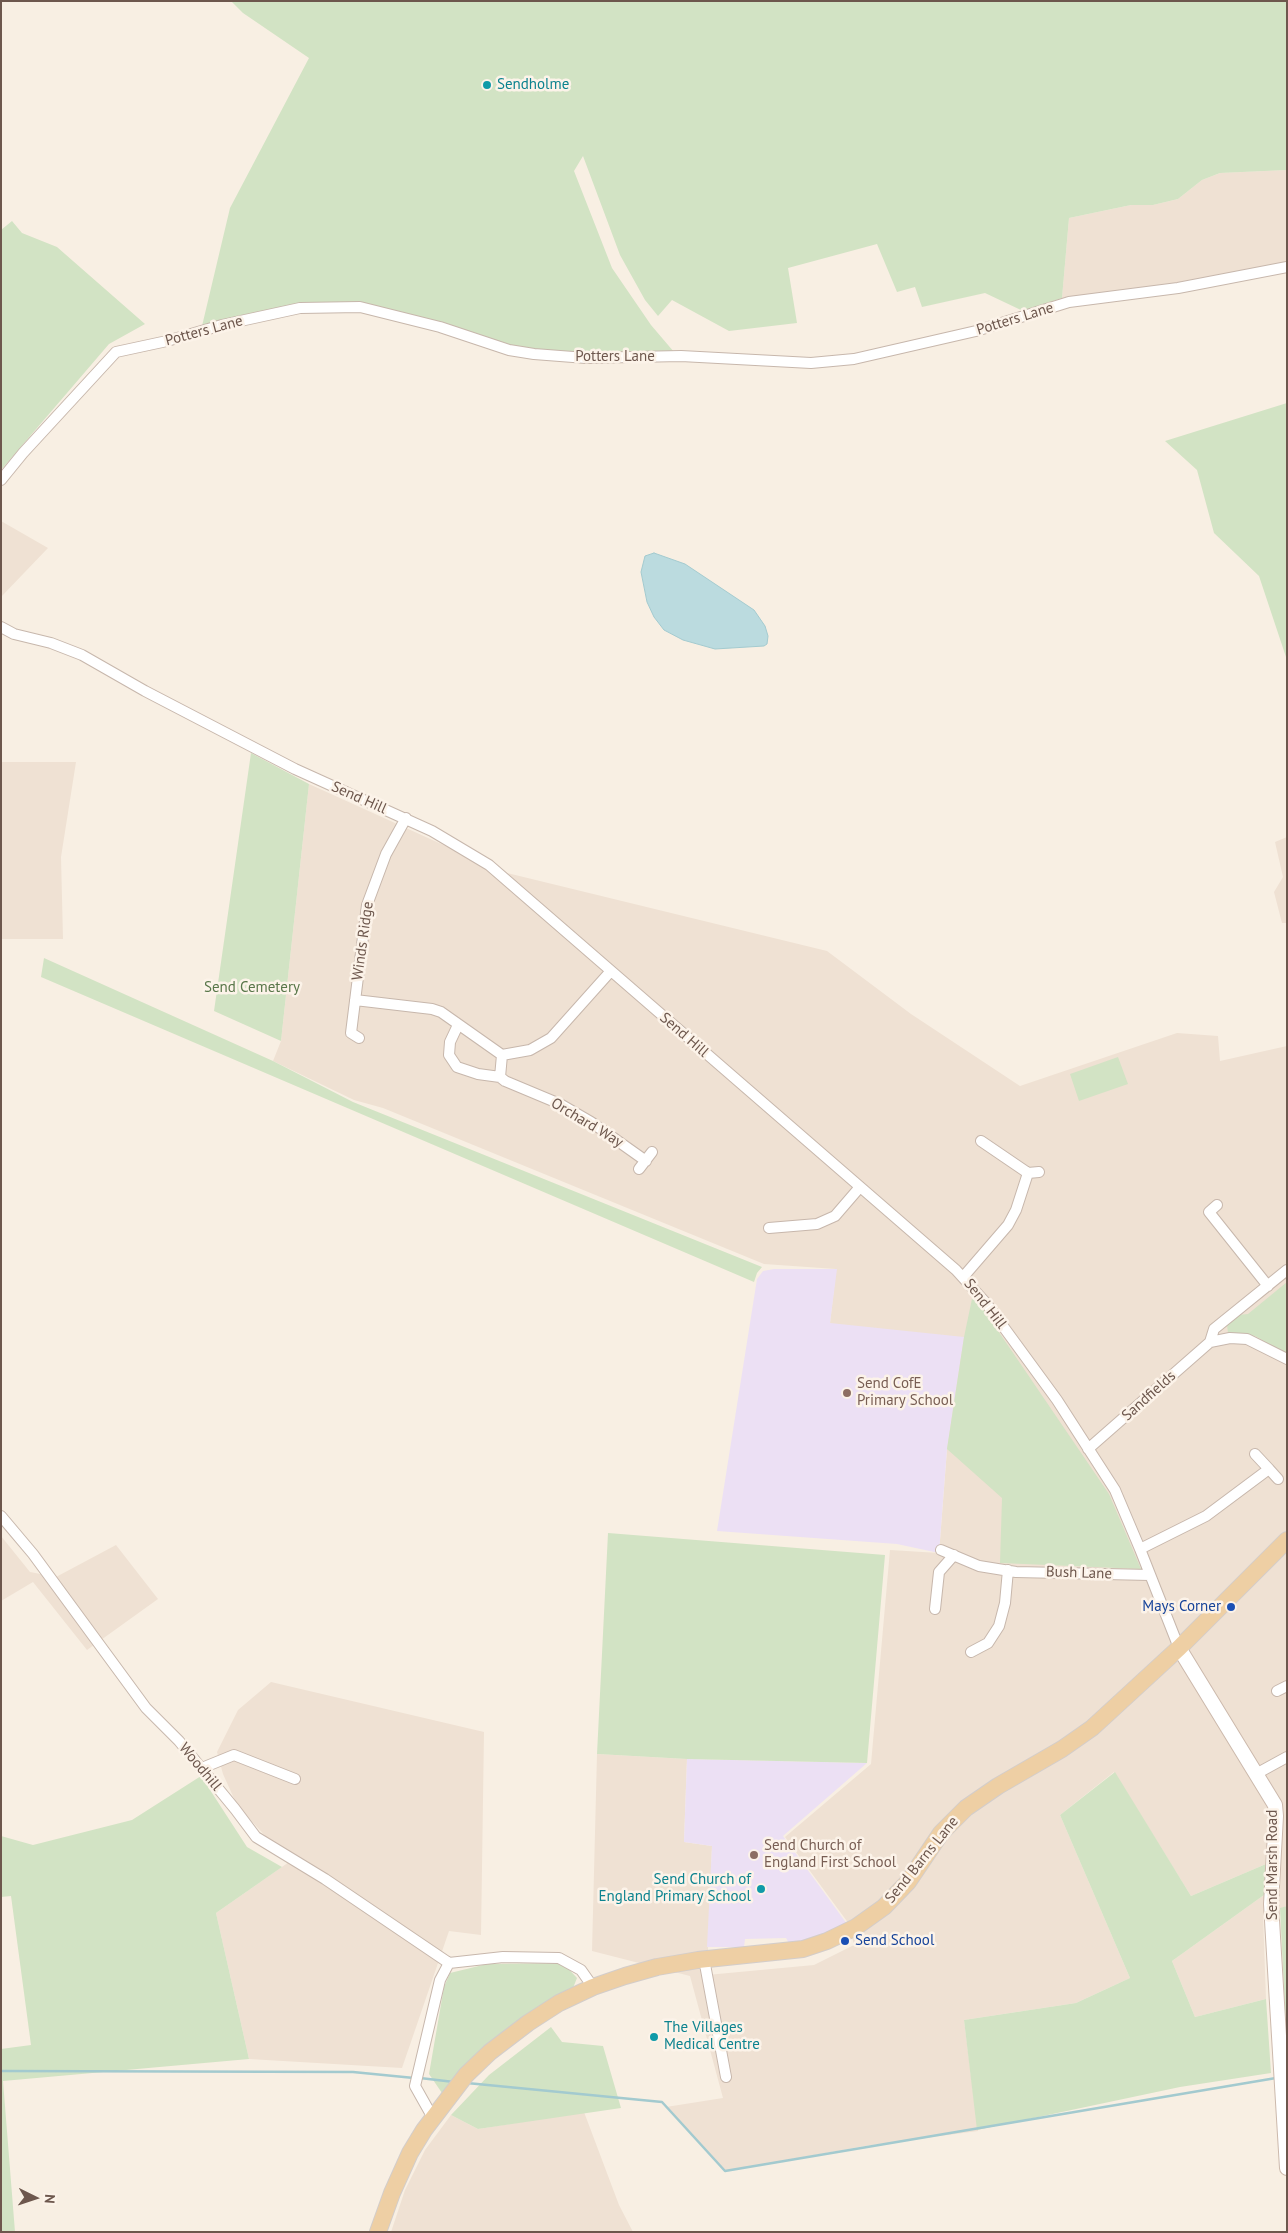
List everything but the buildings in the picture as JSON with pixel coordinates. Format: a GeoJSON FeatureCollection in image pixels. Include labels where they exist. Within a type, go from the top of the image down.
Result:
{"type":"FeatureCollection","features":[{"type":"Feature","properties":{"kind":"main road","name":"Send Barns Lane"},"geometry":{"type":"LineString","coordinates":[[378,2232],[392,2193],[410,2153],[433,2118],[460,2082],[490,2052],[528,2023],[559,2003],[593,1987],[656,1967],[704,1959],[803,1948],[827,1941],[856,1927],[884,1907],[908,1882],[941,1833],[966,1808],[998,1786],[1062,1749],[1092,1728],[1179,1648],[1286,1542]]}},
{"type":"Feature","properties":{"kind":"main road","name":"Send Marsh Road"},"geometry":{"type":"LineString","coordinates":[[1179,1648],[1275,1805],[1271,1904],[1287,2168]]}},
{"type":"Feature","properties":{"kind":"street","name":"Potters Lane"},"geometry":{"type":"LineString","coordinates":[[1,480],[22,453],[116,352],[167,341],[222,325],[300,308],[360,307],[440,327],[509,350],[534,354],[586,358],[681,356],[811,363],[854,360],[976,331],[1069,302],[1178,288],[1287,267]]}},
{"type":"Feature","properties":{"kind":"street","name":"Send Hill"},"geometry":{"type":"LineString","coordinates":[[1,627],[14,634],[51,643],[82,655],[144,691],[295,769],[432,831],[488,865],[860,1188],[971,1272],[1115,1490],[1179,1648]]}},
{"type":"Feature","properties":{"kind":"street","name":"Winds Ridge"},"geometry":{"type":"LineString","coordinates":[[359,1038],[351,1033],[366,905],[386,854],[406,818]]}},
{"type":"Feature","properties":{"kind":"street"},"geometry":{"type":"LineString","coordinates":[[355,1000],[432,1009],[441,1012],[502,1055],[530,1050],[550,1038],[610,972]]}},
{"type":"Feature","properties":{"kind":"street","name":"Orchard Way"},"geometry":{"type":"LineString","coordinates":[[458,1025],[450,1042],[449,1055],[457,1067],[478,1074],[500,1077],[515,1086],[560,1104],[591,1122],[646,1161]]}},
{"type":"Feature","properties":{"kind":"street"},"geometry":{"type":"LineString","coordinates":[[500,1077],[502,1055]]}},
{"type":"Feature","properties":{"kind":"street"},"geometry":{"type":"LineString","coordinates":[[981,1142],[1028,1173],[1039,1172]]}},
{"type":"Feature","properties":{"kind":"street"},"geometry":{"type":"LineString","coordinates":[[971,1272],[1008,1225],[1016,1210],[1028,1173]]}},
{"type":"Feature","properties":{"kind":"street"},"geometry":{"type":"LineString","coordinates":[[769,1228],[817,1224],[835,1216],[860,1188]]}},
{"type":"Feature","properties":{"kind":"street"},"geometry":{"type":"LineString","coordinates":[[1217,1205],[1205,1216],[1268,1286]]}},
{"type":"Feature","properties":{"kind":"street","name":"Sandfields"},"geometry":{"type":"LineString","coordinates":[[1088,1449],[1210,1342],[1214,1329],[1287,1270]]}},
{"type":"Feature","properties":{"kind":"street"},"geometry":{"type":"LineString","coordinates":[[1210,1342],[1230,1338],[1247,1339],[1287,1359]]}},
{"type":"Feature","properties":{"kind":"street"},"geometry":{"type":"LineString","coordinates":[[1255,1454],[1278,1479]]}},
{"type":"Feature","properties":{"kind":"street"},"geometry":{"type":"LineString","coordinates":[[1140,1549],[1206,1516],[1269,1469]]}},
{"type":"Feature","properties":{"kind":"street","name":"Woodhill"},"geometry":{"type":"LineString","coordinates":[[1,1516],[34,1554],[146,1708],[179,1741],[202,1768],[256,1838],[325,1879],[449,1963]]}},
{"type":"Feature","properties":{"kind":"street","name":"Bush Lane"},"geometry":{"type":"LineString","coordinates":[[941,1550],[979,1566],[1008,1570],[1150,1575]]}},
{"type":"Feature","properties":{"kind":"street"},"geometry":{"type":"LineString","coordinates":[[935,1609],[940,1572],[954,1555]]}},
{"type":"Feature","properties":{"kind":"street"},"geometry":{"type":"LineString","coordinates":[[971,1652],[988,1643],[999,1626],[1005,1603],[1008,1570]]}},
{"type":"Feature","properties":{"kind":"street"},"geometry":{"type":"LineString","coordinates":[[1277,1691],[1287,1686]]}},
{"type":"Feature","properties":{"kind":"street"},"geometry":{"type":"LineString","coordinates":[[202,1768],[234,1755],[295,1779]]}},
{"type":"Feature","properties":{"kind":"street"},"geometry":{"type":"LineString","coordinates":[[1256,1774],[1287,1757]]}},
{"type":"Feature","properties":{"kind":"street"},"geometry":{"type":"LineString","coordinates":[[433,2118],[424,2105],[416,2084],[440,1980],[449,1963],[503,1957],[558,1958],[581,1970],[593,1987]]}},
{"type":"Feature","properties":{"kind":"street"},"geometry":{"type":"LineString","coordinates":[[704,1959],[726,2077]]}},
{"type":"Feature","properties":{"kind":"shaded area"},"geometry":{"type":"Polygon","coordinates":[[[1287,170],[1287,262],[1175,283],[1062,298],[1069,218],[1131,205],[1153,205],[1178,199],[1202,180],[1220,173],[1287,170]]]}},
{"type":"Feature","properties":{"kind":"shaded area"},"geometry":{"type":"Polygon","coordinates":[[[1,521],[48,548],[1,597],[1,521]]]}},
{"type":"Feature","properties":{"kind":"shaded area"},"geometry":{"type":"Polygon","coordinates":[[[1,762],[76,762],[61,857],[63,939],[1,939],[1,762]]]}},
{"type":"Feature","properties":{"kind":"shaded area"},"geometry":{"type":"Polygon","coordinates":[[[309,784],[503,872],[827,951],[911,1014],[1020,1086],[1177,1033],[1218,1036],[1220,1061],[1287,1046],[1287,1906],[1263,1915],[1266,1999],[1195,2017],[1172,1961],[1264,1895],[1266,1864],[1191,1896],[1114,1772],[1060,1815],[1130,1978],[1076,2003],[964,2020],[978,2131],[865,2146],[725,2171],[666,2107],[723,2098],[690,1976],[592,1951],[597,1754],[687,1759],[684,1842],[712,1846],[707,1975],[814,1965],[854,1945],[849,1924],[785,1837],[871,1764],[890,1550],[939,1553],[947,1449],[830,1323],[836,1269],[764,1264],[383,1108],[354,1100],[273,1061],[281,1041],[309,784]]]}},
{"type":"Feature","properties":{"kind":"shaded area"},"geometry":{"type":"Polygon","coordinates":[[[1287,837],[1287,923],[1282,923],[1274,892],[1283,877],[1275,842],[1287,837]]]}},
{"type":"Feature","properties":{"kind":"shaded area","name":"Send CofE Primary School"},"geometry":{"type":"Polygon","coordinates":[[[774,1269],[837,1269],[830,1323],[964,1337],[947,1449],[939,1553],[897,1544],[717,1531],[757,1279],[763,1271],[774,1269]]]}},
{"type":"Feature","properties":{"kind":"shaded area"},"geometry":{"type":"Polygon","coordinates":[[[1,1536],[30,1572],[56,1577],[116,1545],[158,1599],[87,1650],[33,1582],[1,1601],[1,1536]]]}},
{"type":"Feature","properties":{"kind":"shaded area"},"geometry":{"type":"Polygon","coordinates":[[[271,1682],[484,1732],[481,1935],[449,1931],[402,2068],[249,2059],[216,1913],[289,1862],[237,1805],[223,1774],[217,1752],[238,1710],[271,1682]]]}},
{"type":"Feature","properties":{"kind":"shaded area","name":"Send Church of England First School"},"geometry":{"type":"Polygon","coordinates":[[[687,1759],[867,1763],[783,1836],[847,1924],[813,1939],[790,1945],[786,1938],[745,1939],[744,1947],[707,1947],[712,1846],[684,1842],[687,1759]]]}},
{"type":"Feature","properties":{"kind":"shaded area"},"geometry":{"type":"Polygon","coordinates":[[[584,2112],[619,2205],[633,2232],[391,2232],[405,2190],[425,2150],[451,2115],[478,2129],[584,2112]]]}},
{"type":"Feature","properties":{"kind":"green space"},"geometry":{"type":"Polygon","coordinates":[[[231,1],[1287,1],[1287,170],[1220,173],[1202,180],[1178,199],[1153,205],[1131,205],[1069,218],[1062,298],[1023,311],[985,293],[922,307],[915,287],[897,292],[877,244],[788,268],[797,323],[729,331],[672,300],[658,316],[645,300],[620,255],[583,156],[574,171],[612,268],[651,325],[674,352],[584,354],[515,347],[362,304],[202,326],[230,208],[309,58],[243,13],[231,1]]]}},
{"type":"Feature","properties":{"kind":"green space"},"geometry":{"type":"Polygon","coordinates":[[[12,221],[22,233],[57,247],[145,324],[109,344],[1,470],[1,230],[12,221]]]}},
{"type":"Feature","properties":{"kind":"green space"},"geometry":{"type":"Polygon","coordinates":[[[1287,403],[1287,660],[1259,576],[1214,533],[1197,470],[1165,441],[1287,403]]]}},
{"type":"Feature","properties":{"kind":"green space","name":"Send Cemetery"},"geometry":{"type":"Polygon","coordinates":[[[251,753],[309,784],[281,1041],[214,1011],[251,753]]]}},
{"type":"Feature","properties":{"kind":"green space"},"geometry":{"type":"Polygon","coordinates":[[[44,958],[273,1061],[353,1102],[762,1267],[757,1273],[754,1282],[41,977],[44,958]]]}},
{"type":"Feature","properties":{"kind":"green space"},"geometry":{"type":"Polygon","coordinates":[[[1118,1057],[1128,1084],[1079,1101],[1070,1074],[1118,1057]]]}},
{"type":"Feature","properties":{"kind":"green space"},"geometry":{"type":"Polygon","coordinates":[[[1287,1282],[1287,1354],[1255,1336],[1228,1333],[1227,1325],[1238,1315],[1248,1314],[1287,1282]]]}},
{"type":"Feature","properties":{"kind":"green space"},"geometry":{"type":"Polygon","coordinates":[[[973,1294],[1109,1494],[1141,1569],[1000,1563],[1002,1498],[947,1449],[964,1337],[973,1294]]]}},
{"type":"Feature","properties":{"kind":"green space"},"geometry":{"type":"Polygon","coordinates":[[[608,1533],[885,1555],[867,1763],[687,1759],[597,1754],[608,1533]]]}},
{"type":"Feature","properties":{"kind":"green space"},"geometry":{"type":"Polygon","coordinates":[[[1115,1772],[1191,1896],[1266,1864],[1264,1895],[1172,1961],[1195,2017],[1266,1999],[1271,2073],[1180,2087],[977,2130],[964,2020],[1076,2003],[1130,1978],[1060,1815],[1115,1772]]]}},
{"type":"Feature","properties":{"kind":"green space"},"geometry":{"type":"Polygon","coordinates":[[[201,1776],[247,1847],[282,1867],[216,1913],[249,2059],[3,2081],[15,2232],[1,2232],[1,2049],[31,2045],[11,1896],[1,1897],[1,1836],[33,1845],[132,1820],[201,1776]]]}},
{"type":"Feature","properties":{"kind":"green space"},"geometry":{"type":"Polygon","coordinates":[[[1287,1906],[1287,2051],[1280,1908],[1287,1906]]]}},
{"type":"Feature","properties":{"kind":"green space"},"geometry":{"type":"Polygon","coordinates":[[[563,1963],[577,1978],[573,1988],[458,2074],[442,2093],[429,2074],[444,1987],[450,1973],[487,1964],[563,1963]]]}},
{"type":"Feature","properties":{"kind":"green space"},"geometry":{"type":"Polygon","coordinates":[[[551,2027],[562,2042],[603,2046],[621,2108],[478,2129],[451,2115],[489,2075],[551,2027]]]}},
{"type":"Feature","properties":{"kind":"water"},"geometry":{"type":"Polygon","coordinates":[[[654,553],[685,564],[754,610],[765,626],[768,636],[767,644],[764,646],[715,649],[683,640],[664,630],[654,617],[647,602],[641,572],[645,556],[654,553]]]}},
{"type":"Feature","properties":{"kind":"waterway"},"geometry":{"type":"LineString","coordinates":[[1,2071],[353,2072],[414,2078]]}},
{"type":"Feature","properties":{"kind":"waterway"},"geometry":{"type":"LineString","coordinates":[[420,2078],[454,2082]]}},
{"type":"Feature","properties":{"kind":"waterway"},"geometry":{"type":"LineString","coordinates":[[467,2083],[662,2102],[725,2171],[1276,2078]]}},
{"type":"Feature","properties":{"kind":"place","name":"Sendholme"},"geometry":{"type":"Point","coordinates":[487,85]}},
{"type":"Feature","properties":{"kind":"place","name":"Send CofE Primary School"},"geometry":{"type":"Point","coordinates":[847,1393]}},
{"type":"Feature","properties":{"kind":"place","name":"Mays Corner"},"geometry":{"type":"Point","coordinates":[1231,1607]}},
{"type":"Feature","properties":{"kind":"place","name":"Send Church of England First School"},"geometry":{"type":"Point","coordinates":[754,1855]}},
{"type":"Feature","properties":{"kind":"place","name":"Send Church of England Primary School"},"geometry":{"type":"Point","coordinates":[761,1889]}},
{"type":"Feature","properties":{"kind":"place","name":"Send School"},"geometry":{"type":"Point","coordinates":[845,1941]}},
{"type":"Feature","properties":{"kind":"place","name":"The Villages Medical Centre"},"geometry":{"type":"Point","coordinates":[654,2037]}}]}
